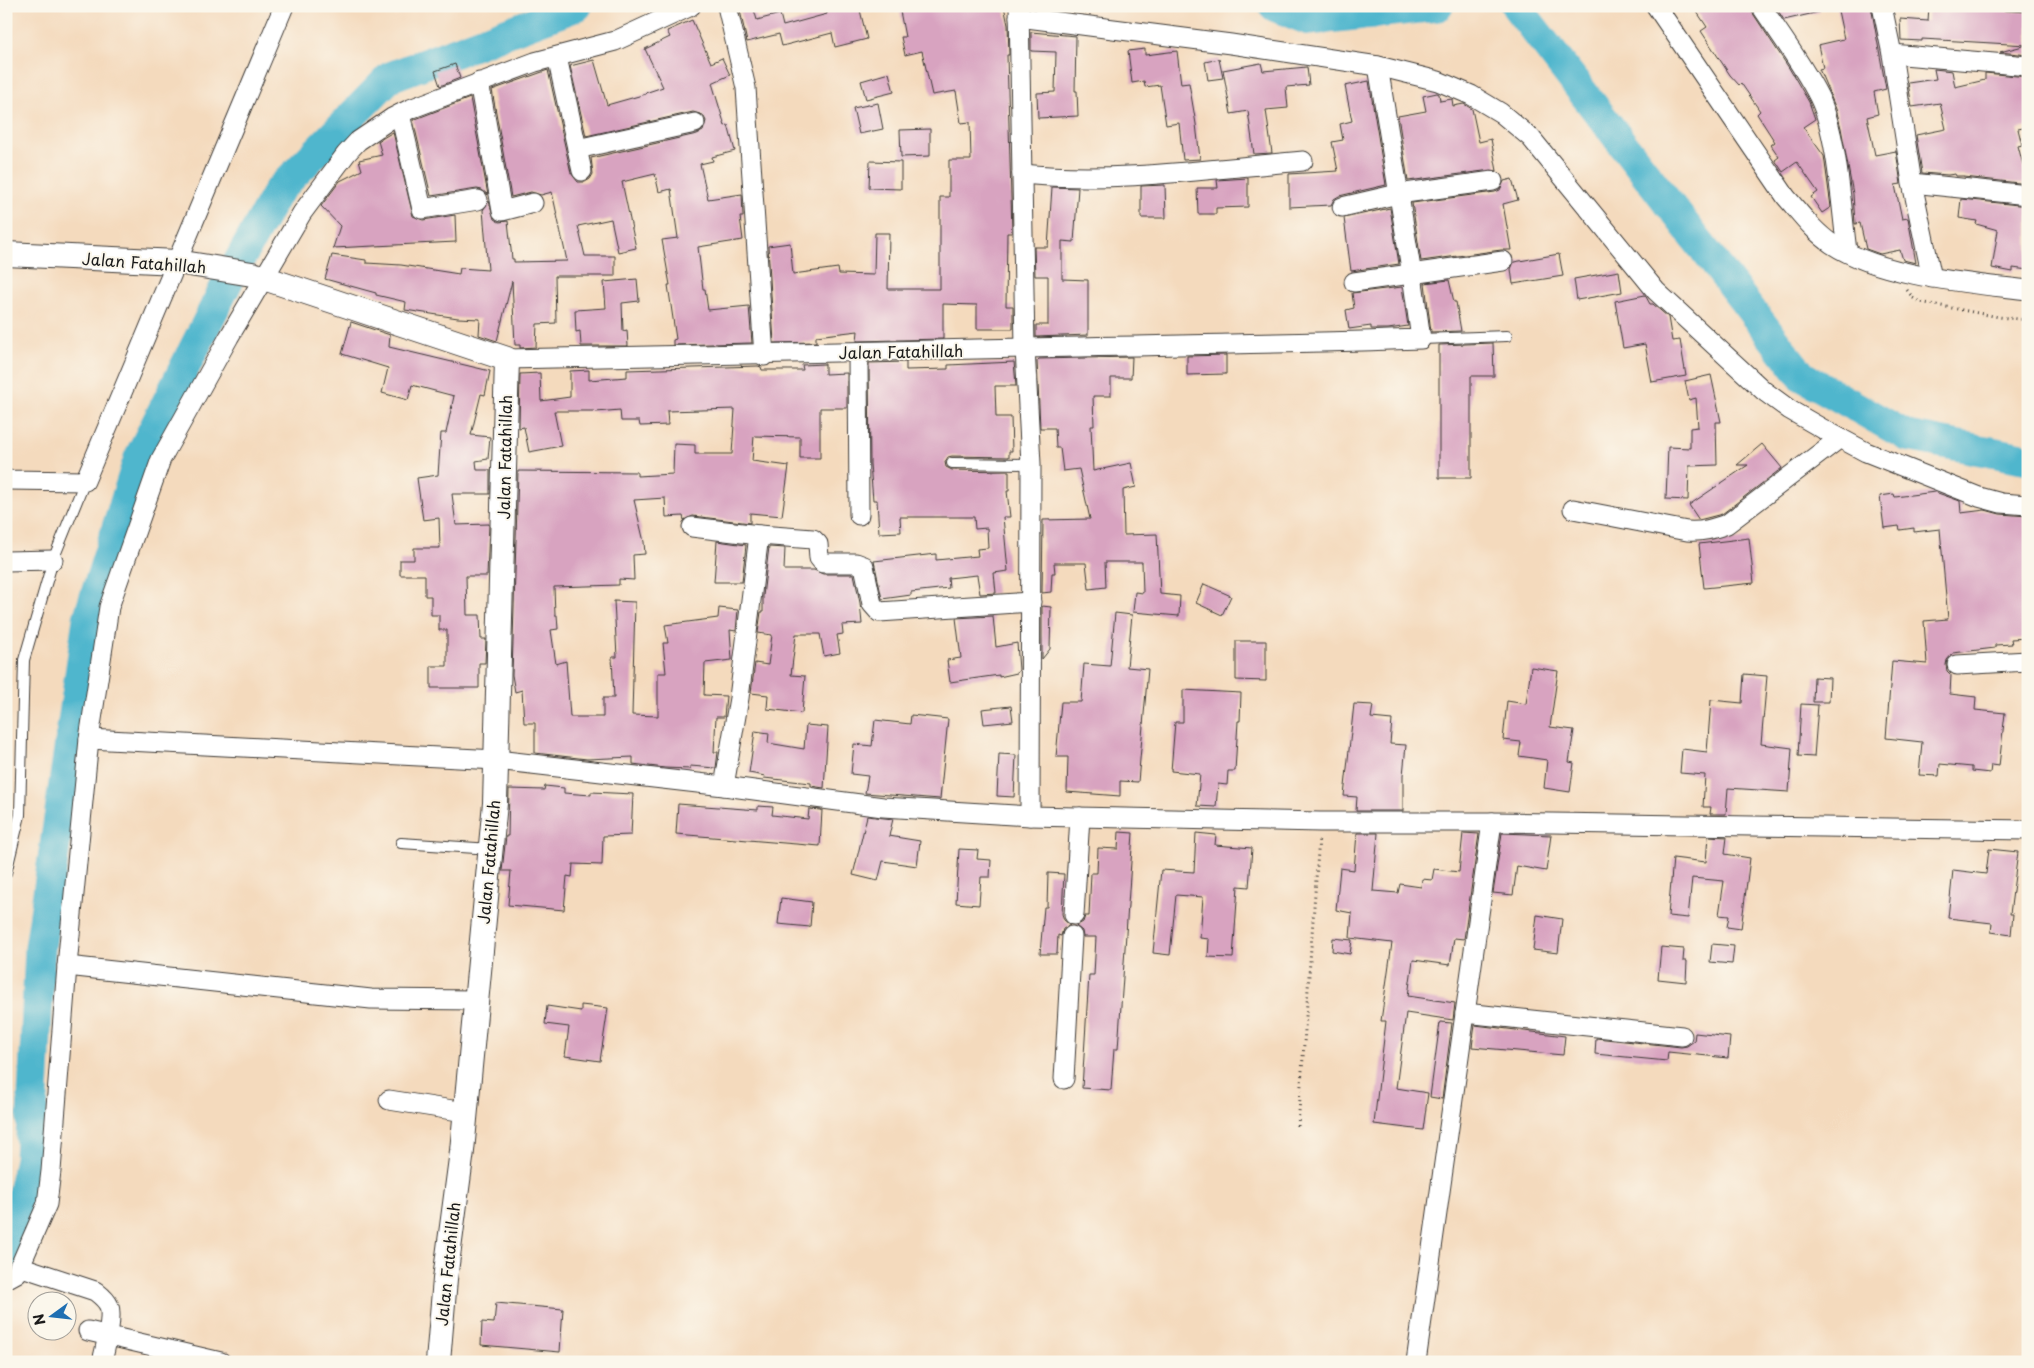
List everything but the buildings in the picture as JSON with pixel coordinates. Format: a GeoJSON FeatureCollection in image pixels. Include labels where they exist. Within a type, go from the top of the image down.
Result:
{"type":"FeatureCollection","features":[{"type":"Feature","properties":{"kind":"street"},"geometry":{"type":"LineString","coordinates":[[6,479],[85,481],[183,263],[284,6]]}},
{"type":"Feature","properties":{"kind":"street"},"geometry":{"type":"LineString","coordinates":[[102,1362],[108,1336],[110,1307],[104,1298],[95,1291],[14,1272],[47,1204],[52,1171],[67,966],[88,739],[109,607],[161,459],[229,337],[258,276],[302,213],[358,141],[400,114],[535,62],[615,41],[691,6]]}},
{"type":"Feature","properties":{"kind":"street"},"geometry":{"type":"LineString","coordinates":[[726,6],[746,88],[764,356]]}},
{"type":"Feature","properties":{"kind":"street"},"geometry":{"type":"LineString","coordinates":[[1656,6],[1786,198],[1809,224],[1832,243],[1862,259],[1932,278],[2028,290]]}},
{"type":"Feature","properties":{"kind":"street"},"geometry":{"type":"LineString","coordinates":[[1761,6],[1819,98],[1829,129],[1836,163],[1847,251]]}},
{"type":"Feature","properties":{"kind":"street"},"geometry":{"type":"LineString","coordinates":[[1882,6],[1892,54],[1912,183],[1932,278]]}},
{"type":"Feature","properties":{"kind":"street"},"geometry":{"type":"LineString","coordinates":[[1030,816],[1031,464],[1025,348],[1019,11],[1378,66],[1438,81],[1471,95],[1501,113],[1531,138],[1656,291],[1764,390],[1790,410],[1866,452],[1969,494],[2001,503],[2028,505]]}},
{"type":"Feature","properties":{"kind":"street"},"geometry":{"type":"LineString","coordinates":[[1892,54],[2028,66]]}},
{"type":"Feature","properties":{"kind":"street"},"geometry":{"type":"LineString","coordinates":[[557,57],[582,171]]}},
{"type":"Feature","properties":{"kind":"street"},"geometry":{"type":"LineString","coordinates":[[1378,66],[1412,275],[1420,339]]}},
{"type":"Feature","properties":{"kind":"street"},"geometry":{"type":"LineString","coordinates":[[479,82],[502,210],[533,203]]}},
{"type":"Feature","properties":{"kind":"street"},"geometry":{"type":"LineString","coordinates":[[400,114],[422,209],[478,200]]}},
{"type":"Feature","properties":{"kind":"street"},"geometry":{"type":"LineString","coordinates":[[577,149],[696,123]]}},
{"type":"Feature","properties":{"kind":"street"},"geometry":{"type":"LineString","coordinates":[[1022,174],[1068,178],[1120,177],[1303,161]]}},
{"type":"Feature","properties":{"kind":"street"},"geometry":{"type":"LineString","coordinates":[[1342,207],[1398,194],[1493,180]]}},
{"type":"Feature","properties":{"kind":"street"},"geometry":{"type":"LineString","coordinates":[[1912,183],[2028,195]]}},
{"type":"Feature","properties":{"kind":"street","name":"Jalan Fatahillah"},"geometry":{"type":"LineString","coordinates":[[6,254],[183,263],[258,276],[507,359],[764,356],[1025,348],[1308,344],[1420,339]]}},
{"type":"Feature","properties":{"kind":"street"},"geometry":{"type":"LineString","coordinates":[[1354,282],[1503,261]]}},
{"type":"Feature","properties":{"kind":"street"},"geometry":{"type":"LineString","coordinates":[[858,353],[859,515]]}},
{"type":"Feature","properties":{"kind":"street","name":"Jalan Fatahillah"},"geometry":{"type":"LineString","coordinates":[[438,1362],[445,1279],[465,1112],[498,760],[507,359]]}},
{"type":"Feature","properties":{"kind":"street"},"geometry":{"type":"LineString","coordinates":[[1573,509],[1687,531],[1700,532],[1714,529],[1727,524],[1840,438]]}},
{"type":"Feature","properties":{"kind":"street"},"geometry":{"type":"LineString","coordinates":[[692,527],[813,539],[818,544],[819,558],[823,563],[856,563],[864,566],[872,604],[879,612],[1031,602]]}},
{"type":"Feature","properties":{"kind":"street"},"geometry":{"type":"LineString","coordinates":[[724,786],[744,660],[758,535]]}},
{"type":"Feature","properties":{"kind":"street"},"geometry":{"type":"LineString","coordinates":[[6,561],[53,560]]}},
{"type":"Feature","properties":{"kind":"street"},"geometry":{"type":"LineString","coordinates":[[1957,665],[2028,661]]}},
{"type":"Feature","properties":{"kind":"street"},"geometry":{"type":"LineString","coordinates":[[88,739],[498,760],[724,786],[883,807],[1030,816],[1320,822],[1492,822],[2028,830]]}},
{"type":"Feature","properties":{"kind":"street"},"geometry":{"type":"LineString","coordinates":[[1074,915],[1080,817]]}},
{"type":"Feature","properties":{"kind":"street"},"geometry":{"type":"LineString","coordinates":[[1416,1362],[1447,1153],[1492,822]]}},
{"type":"Feature","properties":{"kind":"street"},"geometry":{"type":"LineString","coordinates":[[1064,1079],[1072,936]]}},
{"type":"Feature","properties":{"kind":"street"},"geometry":{"type":"LineString","coordinates":[[67,966],[371,999],[476,1000]]}},
{"type":"Feature","properties":{"kind":"street"},"geometry":{"type":"LineString","coordinates":[[1465,1013],[1682,1036]]}},
{"type":"Feature","properties":{"kind":"street"},"geometry":{"type":"LineString","coordinates":[[389,1100],[465,1112]]}},
{"type":"Feature","properties":{"kind":"street"},"geometry":{"type":"LineString","coordinates":[[88,1330],[221,1362]]}},
{"type":"Feature","properties":{"kind":"lane"},"geometry":{"type":"LineString","coordinates":[[1420,339],[1507,336]]}},
{"type":"Feature","properties":{"kind":"lane"},"geometry":{"type":"LineString","coordinates":[[952,463],[1031,464]]}},
{"type":"Feature","properties":{"kind":"lane"},"geometry":{"type":"LineString","coordinates":[[6,873],[20,816],[24,660],[53,560],[85,481]]}},
{"type":"Feature","properties":{"kind":"lane"},"geometry":{"type":"LineString","coordinates":[[401,843],[491,849]]}},
{"type":"Feature","properties":{"kind":"path"},"geometry":{"type":"LineString","coordinates":[[1901,270],[1908,293],[1920,302],[1999,317],[2028,320]]}},
{"type":"Feature","properties":{"kind":"path"},"geometry":{"type":"LineString","coordinates":[[1298,1126],[1320,822]]}},
{"type":"Feature","properties":{"kind":"waterway"},"geometry":{"type":"LineString","coordinates":[[6,1273],[30,1159],[40,948],[88,619],[139,458],[231,275],[278,191],[390,77],[577,6]]}},
{"type":"Feature","properties":{"kind":"waterway"},"geometry":{"type":"LineString","coordinates":[[1274,6],[1309,20],[1438,6]]}},
{"type":"Feature","properties":{"kind":"waterway"},"geometry":{"type":"LineString","coordinates":[[1516,6],[1802,376],[1907,436],[2028,459]]}}]}
